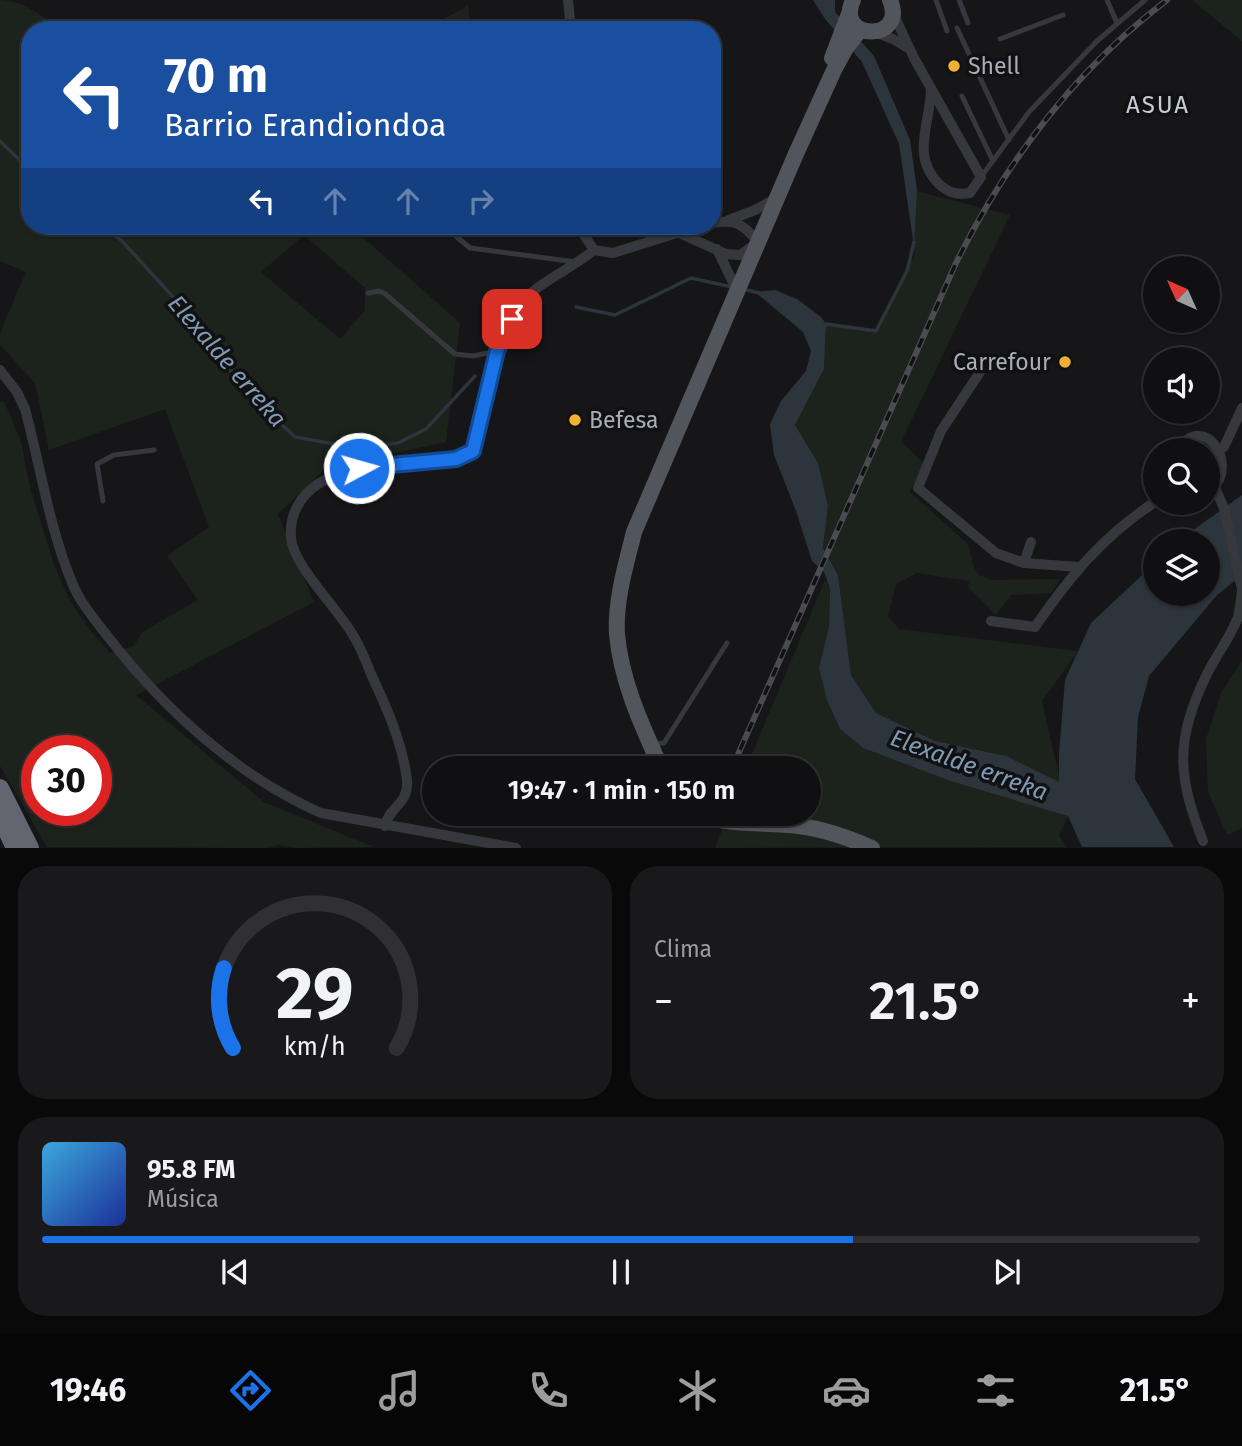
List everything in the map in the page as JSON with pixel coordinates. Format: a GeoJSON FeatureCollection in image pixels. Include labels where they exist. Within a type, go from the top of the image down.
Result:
{"type":"FeatureCollection","features":[{"type":"Feature","properties":{"kind":"highway"},"geometry":{"type":"LineString","coordinates":[[0,788],[30,848]]}},
{"type":"Feature","properties":{"kind":"highway"},"geometry":{"type":"LineString","coordinates":[[0,816],[15,848]]}},
{"type":"Feature","properties":{"kind":"main road"},"geometry":{"type":"LineString","coordinates":[[851,6],[851,19],[868,31]]}},
{"type":"Feature","properties":{"kind":"main road"},"geometry":{"type":"LineString","coordinates":[[815,111],[851,6]]}},
{"type":"Feature","properties":{"kind":"main road"},"geometry":{"type":"LineString","coordinates":[[655,756],[621,662],[617,632],[621,586],[634,532],[815,111],[846,48],[868,31],[885,28],[892,7]]}},
{"type":"Feature","properties":{"kind":"main road"},"geometry":{"type":"LineString","coordinates":[[802,826],[840,835],[872,848]]}},
{"type":"Feature","properties":{"kind":"street"},"geometry":{"type":"LineString","coordinates":[[568,0],[570,21]]}},
{"type":"Feature","properties":{"kind":"street"},"geometry":{"type":"LineString","coordinates":[[892,7],[910,50],[981,177],[970,194],[958,195],[944,188],[931,175],[925,163],[922,145],[931,107],[931,88]]}},
{"type":"Feature","properties":{"kind":"street"},"geometry":{"type":"LineString","coordinates":[[868,31],[893,39],[910,50]]}},
{"type":"Feature","properties":{"kind":"street"},"geometry":{"type":"LineString","coordinates":[[721,221],[755,210],[777,198]]}},
{"type":"Feature","properties":{"kind":"street"},"geometry":{"type":"LineString","coordinates":[[684,235],[726,254],[740,255],[758,242],[745,227],[729,220]]}},
{"type":"Feature","properties":{"kind":"street"},"geometry":{"type":"LineString","coordinates":[[584,235],[594,250],[613,253],[668,235]]}},
{"type":"Feature","properties":{"kind":"street"},"geometry":{"type":"LineString","coordinates":[[716,249],[737,291]]}},
{"type":"Feature","properties":{"kind":"street"},"geometry":{"type":"LineString","coordinates":[[385,825],[387,818],[401,805],[406,795],[407,780],[395,728],[354,636],[298,561],[290,539],[292,520],[299,500],[319,483],[340,473],[376,465],[456,459],[473,451],[497,351],[512,319],[534,290],[579,263],[594,250]]}},
{"type":"Feature","properties":{"kind":"street"},"geometry":{"type":"LineString","coordinates":[[0,370],[17,392],[25,410],[45,498],[73,585],[102,629],[133,668],[207,740],[291,798],[321,813],[516,848]]}},
{"type":"Feature","properties":{"kind":"street"},"geometry":{"type":"LineString","coordinates":[[980,372],[941,431],[918,488],[996,552],[1024,563],[1079,567]]}},
{"type":"Feature","properties":{"kind":"street"},"geometry":{"type":"LineString","coordinates":[[1224,447],[1242,408]]}},
{"type":"Feature","properties":{"kind":"street"},"geometry":{"type":"LineString","coordinates":[[1220,443],[1224,447],[1229,465],[1220,484]]}},
{"type":"Feature","properties":{"kind":"street"},"geometry":{"type":"LineString","coordinates":[[1203,841],[1188,804],[1182,770],[1184,733],[1207,673],[1238,617],[1242,590],[1224,508],[1220,502]]}},
{"type":"Feature","properties":{"kind":"street"},"geometry":{"type":"LineString","coordinates":[[991,621],[1035,627],[1079,567],[1124,523],[1143,510]]}},
{"type":"Feature","properties":{"kind":"street"},"geometry":{"type":"LineString","coordinates":[[1024,563],[1031,542]]}},
{"type":"Feature","properties":{"kind":"lane"},"geometry":{"type":"LineString","coordinates":[[936,0],[947,31]]}},
{"type":"Feature","properties":{"kind":"lane"},"geometry":{"type":"LineString","coordinates":[[959,0],[968,23]]}},
{"type":"Feature","properties":{"kind":"lane"},"geometry":{"type":"LineString","coordinates":[[1107,0],[1116,23]]}},
{"type":"Feature","properties":{"kind":"lane"},"geometry":{"type":"LineString","coordinates":[[981,177],[1029,112],[1116,23],[1145,0]]}},
{"type":"Feature","properties":{"kind":"lane"},"geometry":{"type":"LineString","coordinates":[[1000,39],[1063,15]]}},
{"type":"Feature","properties":{"kind":"lane"},"geometry":{"type":"LineString","coordinates":[[957,28],[1009,140]]}},
{"type":"Feature","properties":{"kind":"lane"},"geometry":{"type":"LineString","coordinates":[[962,96],[993,161]]}},
{"type":"Feature","properties":{"kind":"lane"},"geometry":{"type":"LineString","coordinates":[[455,235],[470,248],[579,263]]}},
{"type":"Feature","properties":{"kind":"lane"},"geometry":{"type":"LineString","coordinates":[[368,293],[384,293],[455,354],[473,356],[497,351]]}},
{"type":"Feature","properties":{"kind":"lane"},"geometry":{"type":"LineString","coordinates":[[103,501],[97,464],[114,455],[154,450]]}},
{"type":"Feature","properties":{"kind":"lane"},"geometry":{"type":"LineString","coordinates":[[650,745],[664,743],[727,643]]}},
{"type":"Feature","properties":{"kind":"shaded area"},"geometry":{"type":"Polygon","coordinates":[[[0,0],[25,6],[49,21],[21,21],[21,235],[304,235],[360,235],[460,323],[446,442],[326,468],[278,514],[314,602],[136,695],[264,802],[373,847],[47,847],[35,826],[112,826],[112,735],[21,735],[21,802],[0,766],[0,402],[4,401],[21,442],[30,487],[54,565],[68,597],[88,628],[110,653],[134,646],[142,632],[198,600],[167,556],[209,527],[165,409],[49,450],[35,383],[0,345],[0,333],[26,272],[0,261],[0,0]],[[304,235],[261,272],[340,339],[365,310],[365,288],[304,235]]]}},
{"type":"Feature","properties":{"kind":"shaded area"},"geometry":{"type":"Polygon","coordinates":[[[1192,0],[1242,0],[1242,41],[1192,0]]]}},
{"type":"Feature","properties":{"kind":"shaded area"},"geometry":{"type":"Polygon","coordinates":[[[468,5],[470,21],[440,21],[468,5]]]}},
{"type":"Feature","properties":{"kind":"shaded area"},"geometry":{"type":"Polygon","coordinates":[[[905,188],[1010,215],[901,442],[924,463],[910,492],[968,544],[974,568],[979,575],[992,580],[1060,579],[1051,593],[1011,595],[996,615],[968,587],[969,581],[917,573],[896,584],[888,616],[899,629],[1078,651],[1042,701],[1068,816],[1059,835],[1066,847],[715,848],[723,826],[821,826],[821,756],[751,756],[825,580],[830,589],[829,626],[819,668],[840,729],[863,748],[904,763],[1006,756],[935,741],[876,713],[851,675],[838,575],[823,548],[828,506],[818,463],[795,425],[824,369],[826,324],[876,331],[915,254],[905,188]]]}},
{"type":"Feature","properties":{"kind":"shaded area"},"geometry":{"type":"Polygon","coordinates":[[[1242,661],[1242,828],[1227,835],[1208,792],[1206,739],[1221,693],[1242,661]]]}},
{"type":"Feature","properties":{"kind":"water"},"geometry":{"type":"Polygon","coordinates":[[[813,0],[835,0],[835,12],[874,56],[910,140],[917,190],[914,245],[899,144],[862,62],[825,19],[813,0]]]}},
{"type":"Feature","properties":{"kind":"water"},"geometry":{"type":"Polygon","coordinates":[[[775,290],[797,299],[826,324],[824,369],[795,425],[818,463],[828,506],[823,548],[838,575],[851,675],[876,713],[935,741],[1006,756],[1059,782],[1065,680],[1091,623],[1143,574],[1143,606],[1208,606],[1149,676],[1138,717],[1135,779],[1174,847],[1082,847],[1068,816],[951,781],[863,748],[840,729],[827,700],[819,668],[829,626],[830,589],[824,572],[812,561],[774,455],[770,424],[781,401],[806,371],[811,351],[803,332],[755,292],[775,290]]]}},
{"type":"Feature","properties":{"kind":"water"},"geometry":{"type":"Polygon","coordinates":[[[1242,495],[1242,575],[1220,593],[1220,529],[1195,529],[1214,515],[1220,515],[1220,511],[1242,495]]]}},
{"type":"Feature","properties":{"kind":"waterway","name":"Elexalde erreka"},"geometry":{"type":"LineString","coordinates":[[0,141],[21,161]]}},
{"type":"Feature","properties":{"kind":"waterway","name":"Elexalde erreka"},"geometry":{"type":"LineString","coordinates":[[114,235],[185,310],[225,364],[265,409],[295,437],[357,448],[398,443],[426,429],[475,376]]}},
{"type":"Feature","properties":{"kind":"waterway"},"geometry":{"type":"LineString","coordinates":[[824,328],[826,324],[876,331],[907,271],[914,242]]}},
{"type":"Feature","properties":{"kind":"waterway","name":"Elexalde erreka"},"geometry":{"type":"LineString","coordinates":[[576,307],[615,315],[691,278],[732,287]]}},
{"type":"Feature","properties":{"kind":"waterway","name":"Elexalde erreka"},"geometry":{"type":"LineString","coordinates":[[743,289],[759,293]]}},
{"type":"Feature","properties":{"kind":"railway"},"geometry":{"type":"LineString","coordinates":[[737,756],[956,263],[976,225],[1021,153],[1073,87],[1102,56],[1167,0]]}},
{"type":"Feature","properties":{"kind":"place","name":"Shell"},"geometry":{"type":"Point","coordinates":[954,66]}},
{"type":"Feature","properties":{"kind":"place","name":"Carrefour"},"geometry":{"type":"Point","coordinates":[1065,362]}},
{"type":"Feature","properties":{"kind":"place","name":"Befesa"},"geometry":{"type":"Point","coordinates":[575,420]}},
{"type":"Feature","properties":{"kind":"district","name":"ASUA"},"geometry":{"type":"Point","coordinates":[1158,105]}},
{"type":"Feature","properties":{"kind":"route"},"geometry":{"type":"LineString","coordinates":[[359,468],[456,459],[473,451],[497,351],[512,319]]}}]}
